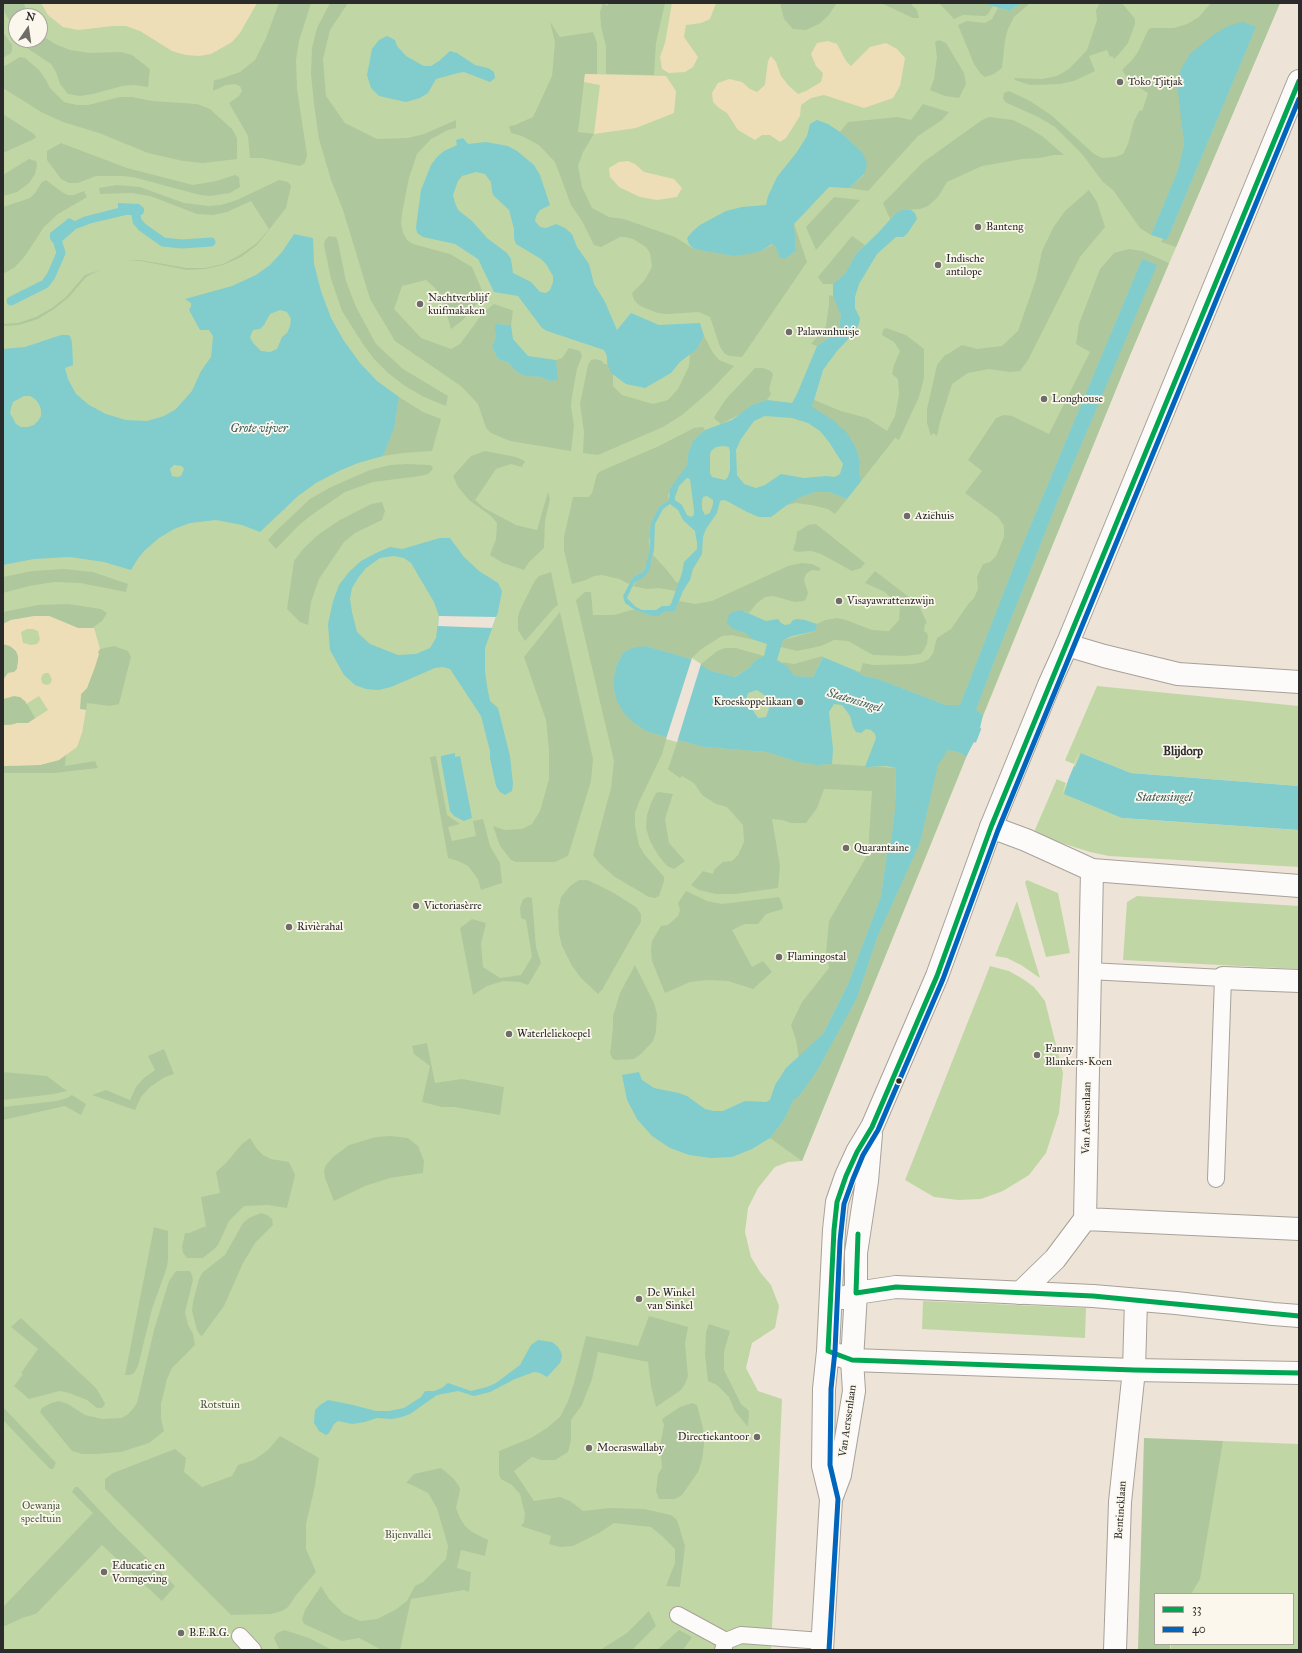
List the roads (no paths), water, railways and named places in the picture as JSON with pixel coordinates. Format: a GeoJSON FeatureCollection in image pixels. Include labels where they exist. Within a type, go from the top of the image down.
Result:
{"type":"FeatureCollection","features":[{"type":"Feature","properties":{"kind":"street","name":"Van Aerssenlaan"},"geometry":{"type":"LineString","coordinates":[[831,1499],[823,1466],[824,1389],[828,1351],[837,1202],[846,1176],[854,1158],[872,1127],[937,976],[1003,797],[1299,81]]}},
{"type":"Feature","properties":{"kind":"street"},"geometry":{"type":"LineString","coordinates":[[1067,645],[1104,656],[1178,674],[1299,682]]}},
{"type":"Feature","properties":{"kind":"street"},"geometry":{"type":"LineString","coordinates":[[991,827],[1026,840],[1092,870],[1299,886]]}},
{"type":"Feature","properties":{"kind":"street","name":"Van Aerssenlaan"},"geometry":{"type":"LineString","coordinates":[[1085,1219],[1092,870]]}},
{"type":"Feature","properties":{"kind":"street"},"geometry":{"type":"LineString","coordinates":[[1224,978],[1299,981]]}},
{"type":"Feature","properties":{"kind":"street","name":"Van Aerssenlaan"},"geometry":{"type":"LineString","coordinates":[[822,1646],[831,1499],[840,1475],[854,1391],[852,1360],[858,1234],[867,1181],[872,1127]]}},
{"type":"Feature","properties":{"kind":"street"},"geometry":{"type":"LineString","coordinates":[[1020,1293],[1055,1258],[1085,1219],[1299,1229]]}},
{"type":"Feature","properties":{"kind":"street"},"geometry":{"type":"LineString","coordinates":[[830,1304],[856,1293],[896,1287],[1136,1300],[1299,1316]]}},
{"type":"Feature","properties":{"kind":"street","name":"Bentincklaan"},"geometry":{"type":"LineString","coordinates":[[1115,1650],[1120,1502],[1134,1370],[1136,1300]]}},
{"type":"Feature","properties":{"kind":"street"},"geometry":{"type":"LineString","coordinates":[[828,1351],[852,1360],[1134,1370],[1299,1373]]}},
{"type":"Feature","properties":{"kind":"lane"},"geometry":{"type":"LineString","coordinates":[[1089,971],[1224,978],[1216,1179]]}},
{"type":"Feature","properties":{"kind":"lane"},"geometry":{"type":"LineString","coordinates":[[678,1615],[724,1646],[741,1635],[822,1646]]}},
{"type":"Feature","properties":{"kind":"lane"},"geometry":{"type":"LineString","coordinates":[[240,1636],[253,1650]]}},
{"type":"Feature","properties":{"kind":"water"},"geometry":{"type":"Polygon","coordinates":[[[983,3],[1021,3],[1009,11],[983,3]]]}},
{"type":"Feature","properties":{"kind":"water"},"geometry":{"type":"Polygon","coordinates":[[[1243,22],[1256,27],[1167,240],[1151,235],[1178,170],[1184,144],[1177,83],[1181,69],[1190,54],[1213,35],[1228,26],[1243,22]]]}},
{"type":"Feature","properties":{"kind":"water"},"geometry":{"type":"Polygon","coordinates":[[[387,36],[395,40],[397,46],[406,56],[424,66],[431,66],[450,51],[457,53],[475,65],[488,68],[494,72],[495,78],[490,82],[464,72],[436,79],[428,93],[420,98],[406,102],[379,96],[371,88],[367,75],[372,49],[379,40],[387,36]]]}},
{"type":"Feature","properties":{"kind":"water"},"geometry":{"type":"Polygon","coordinates":[[[817,120],[828,124],[840,132],[862,152],[867,164],[864,174],[849,188],[829,187],[794,224],[796,251],[785,259],[780,258],[775,246],[772,244],[761,251],[734,256],[694,249],[689,244],[687,238],[700,225],[726,211],[742,207],[766,205],[768,196],[777,177],[797,152],[807,136],[810,124],[817,120]]]}},
{"type":"Feature","properties":{"kind":"water"},"geometry":{"type":"Polygon","coordinates":[[[463,138],[468,144],[486,142],[508,146],[517,151],[534,165],[540,175],[550,205],[540,210],[535,221],[540,227],[546,228],[556,224],[565,228],[572,234],[577,247],[589,264],[594,284],[605,302],[617,330],[631,313],[659,325],[700,323],[704,336],[697,349],[680,362],[671,373],[645,388],[626,384],[611,373],[604,350],[542,328],[518,296],[494,292],[478,259],[455,244],[423,237],[417,233],[416,227],[421,190],[431,165],[444,151],[457,145],[456,140],[463,138]],[[476,172],[462,176],[458,181],[453,195],[458,210],[472,221],[487,238],[507,253],[511,259],[513,273],[531,282],[540,292],[546,293],[550,290],[553,282],[553,276],[546,264],[541,259],[516,244],[509,210],[494,196],[491,182],[485,174],[476,172]]]}},
{"type":"Feature","properties":{"kind":"water"},"geometry":{"type":"Polygon","coordinates":[[[118,203],[139,204],[144,208],[144,212],[142,215],[126,215],[92,223],[76,229],[61,242],[53,243],[50,239],[50,233],[69,218],[75,221],[83,217],[118,208],[118,203]]]}},
{"type":"Feature","properties":{"kind":"water"},"geometry":{"type":"Polygon","coordinates":[[[902,210],[911,210],[915,213],[917,219],[907,234],[903,237],[896,237],[877,254],[859,284],[855,297],[855,308],[860,318],[859,324],[855,332],[837,351],[823,370],[812,407],[834,421],[847,433],[857,450],[860,462],[859,475],[862,480],[847,499],[829,492],[816,492],[803,496],[787,505],[771,517],[759,517],[727,501],[720,501],[717,513],[706,529],[703,537],[702,554],[693,569],[690,580],[683,591],[675,611],[667,611],[658,616],[651,616],[635,610],[625,603],[623,596],[633,577],[643,572],[645,568],[650,550],[650,530],[652,521],[659,507],[669,500],[670,489],[687,465],[688,454],[693,441],[705,430],[732,420],[752,405],[767,400],[792,403],[817,346],[833,335],[839,327],[841,315],[833,296],[833,284],[845,274],[856,254],[895,214],[902,210]],[[765,416],[754,421],[741,439],[736,450],[737,475],[744,484],[756,488],[765,485],[781,474],[804,478],[826,476],[835,477],[840,474],[843,464],[820,431],[808,423],[792,418],[765,416]],[[716,447],[711,451],[710,455],[710,473],[712,477],[725,480],[728,477],[730,470],[729,447],[716,447]],[[687,478],[679,486],[675,500],[682,505],[687,515],[691,517],[694,515],[694,510],[690,479],[687,478]],[[707,496],[703,497],[702,509],[705,515],[710,513],[713,500],[707,496]],[[670,504],[663,509],[655,524],[654,550],[649,571],[643,578],[634,583],[627,598],[636,607],[642,610],[656,610],[662,606],[669,606],[671,604],[682,573],[684,562],[697,549],[695,531],[683,520],[678,510],[670,504]]]}},
{"type":"Feature","properties":{"kind":"water","name":"Grote vijver"},"geometry":{"type":"Polygon","coordinates":[[[294,234],[313,238],[314,264],[321,291],[331,318],[344,341],[360,363],[377,381],[399,397],[394,429],[383,456],[358,463],[316,483],[298,496],[260,532],[242,525],[216,520],[190,523],[174,529],[159,538],[144,551],[131,570],[104,562],[70,557],[34,559],[3,565],[3,349],[25,347],[61,335],[68,335],[70,336],[72,342],[73,365],[65,368],[68,379],[76,394],[89,405],[106,414],[126,420],[147,421],[164,416],[176,409],[192,391],[201,371],[211,357],[213,336],[209,330],[200,330],[189,310],[191,303],[185,299],[232,286],[256,275],[270,265],[282,252],[294,234]],[[280,310],[270,314],[260,329],[253,330],[250,337],[253,343],[261,351],[270,352],[277,349],[282,337],[287,333],[291,319],[287,312],[280,310]],[[24,396],[13,402],[10,413],[16,424],[21,427],[28,427],[34,425],[38,421],[41,416],[41,410],[35,399],[30,396],[24,396]],[[174,465],[170,469],[172,476],[177,477],[181,476],[184,469],[182,466],[174,465]]]}},
{"type":"Feature","properties":{"kind":"water","name":"Statensingel"},"geometry":{"type":"Polygon","coordinates":[[[1142,259],[1157,265],[1058,500],[994,662],[976,710],[983,715],[980,728],[1075,767],[1081,753],[1131,773],[1299,786],[1299,830],[1122,818],[1064,794],[1068,781],[974,742],[966,757],[961,753],[948,750],[938,765],[920,843],[877,938],[857,998],[817,1071],[800,1095],[793,1101],[784,1120],[770,1138],[752,1149],[732,1157],[711,1158],[689,1155],[670,1148],[652,1136],[637,1119],[627,1100],[622,1075],[639,1072],[642,1080],[654,1088],[687,1096],[705,1109],[713,1111],[723,1111],[745,1101],[766,1102],[770,1100],[775,1085],[786,1068],[823,1034],[848,984],[881,896],[895,809],[896,768],[887,766],[865,767],[876,738],[875,734],[871,730],[866,729],[861,733],[856,732],[850,716],[842,705],[834,704],[829,712],[833,749],[832,764],[818,765],[798,762],[767,752],[704,747],[648,732],[634,723],[624,713],[616,699],[613,683],[616,667],[623,653],[632,648],[646,646],[691,659],[711,671],[735,677],[750,667],[756,660],[764,656],[767,644],[752,639],[745,633],[733,629],[727,623],[728,616],[733,612],[741,610],[766,621],[778,619],[785,625],[790,624],[793,620],[797,619],[817,624],[815,631],[792,636],[783,640],[777,660],[787,666],[794,676],[813,677],[823,657],[854,670],[864,676],[878,679],[946,705],[960,705],[1017,558],[1142,259]],[[757,690],[748,693],[745,703],[746,707],[752,709],[758,718],[766,717],[772,700],[757,690]]]}},
{"type":"Feature","properties":{"kind":"water"},"geometry":{"type":"Polygon","coordinates":[[[496,324],[511,325],[513,339],[528,356],[556,360],[558,380],[550,381],[541,377],[525,376],[517,372],[509,363],[498,359],[492,347],[496,337],[496,324]]]}},
{"type":"Feature","properties":{"kind":"water"},"geometry":{"type":"Polygon","coordinates":[[[440,538],[450,538],[464,557],[479,571],[498,583],[502,591],[498,612],[485,648],[485,671],[490,701],[498,708],[510,756],[513,784],[512,791],[505,795],[500,792],[496,786],[490,751],[481,716],[450,669],[443,667],[435,668],[391,687],[378,690],[366,689],[355,685],[344,675],[330,650],[328,624],[333,601],[339,585],[349,572],[361,561],[390,547],[402,549],[440,538]],[[394,556],[380,558],[366,568],[352,588],[350,599],[357,632],[370,644],[398,655],[416,654],[430,648],[436,638],[439,616],[434,602],[411,563],[404,558],[394,556]]]}},
{"type":"Feature","properties":{"kind":"water"},"geometry":{"type":"Polygon","coordinates":[[[455,753],[455,757],[460,756],[472,818],[464,821],[454,816],[450,811],[441,760],[441,756],[455,753]]]}},
{"type":"Feature","properties":{"kind":"water"},"geometry":{"type":"Polygon","coordinates":[[[538,1340],[552,1342],[561,1352],[562,1357],[560,1363],[547,1377],[540,1373],[534,1372],[515,1379],[490,1392],[474,1396],[458,1391],[437,1395],[410,1414],[402,1417],[392,1419],[377,1418],[352,1424],[338,1421],[326,1435],[319,1431],[314,1423],[315,1410],[328,1400],[376,1411],[389,1411],[404,1408],[421,1397],[425,1391],[434,1391],[442,1388],[448,1383],[471,1391],[487,1387],[496,1383],[520,1365],[531,1345],[538,1340]]]}},
{"type":"Feature","properties":{"kind":"waterway"},"geometry":{"type":"LineString","coordinates":[[136,215],[137,221],[142,227],[163,242],[182,244],[211,242]]}},
{"type":"Feature","properties":{"kind":"waterway"},"geometry":{"type":"LineString","coordinates":[[11,301],[45,284],[51,276],[61,253],[58,243]]}},
{"type":"Feature","properties":{"kind":"place","name":"Toko Tjitjak"},"geometry":{"type":"Point","coordinates":[1120,82]}},
{"type":"Feature","properties":{"kind":"place","name":"Banteng"},"geometry":{"type":"Point","coordinates":[978,227]}},
{"type":"Feature","properties":{"kind":"place","name":"Indische antilope"},"geometry":{"type":"Point","coordinates":[938,265]}},
{"type":"Feature","properties":{"kind":"place","name":"Nachtverblijf kuifmakaken"},"geometry":{"type":"Point","coordinates":[420,304]}},
{"type":"Feature","properties":{"kind":"place","name":"Palawanhuisje"},"geometry":{"type":"Point","coordinates":[789,332]}},
{"type":"Feature","properties":{"kind":"place","name":"Longhouse"},"geometry":{"type":"Point","coordinates":[1044,399]}},
{"type":"Feature","properties":{"kind":"place","name":"Aziëhuis"},"geometry":{"type":"Point","coordinates":[907,516]}},
{"type":"Feature","properties":{"kind":"place","name":"Visayawrattenzwijn"},"geometry":{"type":"Point","coordinates":[839,601]}},
{"type":"Feature","properties":{"kind":"place","name":"Kroeskoppelikaan"},"geometry":{"type":"Point","coordinates":[800,702]}},
{"type":"Feature","properties":{"kind":"place","name":"Quarantaine"},"geometry":{"type":"Point","coordinates":[846,848]}},
{"type":"Feature","properties":{"kind":"place","name":"Victoriasèrre"},"geometry":{"type":"Point","coordinates":[416,906]}},
{"type":"Feature","properties":{"kind":"place","name":"Rivièrahal"},"geometry":{"type":"Point","coordinates":[289,927]}},
{"type":"Feature","properties":{"kind":"place","name":"Flamingostal"},"geometry":{"type":"Point","coordinates":[779,957]}},
{"type":"Feature","properties":{"kind":"place","name":"Waterleliekoepel"},"geometry":{"type":"Point","coordinates":[509,1034]}},
{"type":"Feature","properties":{"kind":"place","name":"Fanny Blankers-Koen"},"geometry":{"type":"Point","coordinates":[1037,1055]}},
{"type":"Feature","properties":{"kind":"place","name":"De Winkel van Sinkel"},"geometry":{"type":"Point","coordinates":[639,1299]}},
{"type":"Feature","properties":{"kind":"place","name":"Directiekantoor"},"geometry":{"type":"Point","coordinates":[757,1437]}},
{"type":"Feature","properties":{"kind":"place","name":"Moeraswallaby"},"geometry":{"type":"Point","coordinates":[589,1448]}},
{"type":"Feature","properties":{"kind":"place","name":"Educatie en Vormgeving"},"geometry":{"type":"Point","coordinates":[104,1572]}},
{"type":"Feature","properties":{"kind":"place","name":"B.E.R.G."},"geometry":{"type":"Point","coordinates":[181,1633]}},
{"type":"Feature","properties":{"kind":"district","name":"Blijdorp"},"geometry":{"type":"Point","coordinates":[1183,752]}},
{"type":"Feature","properties":{"kind":"park label","name":"Rotstuin"},"geometry":{"type":"Point","coordinates":[220,1405]}},
{"type":"Feature","properties":{"kind":"park label","name":"Oewanja speeltuin"},"geometry":{"type":"Point","coordinates":[41,1512]}},
{"type":"Feature","properties":{"kind":"park label","name":"Bijenvallei"},"geometry":{"type":"Point","coordinates":[408,1535]}}]}
